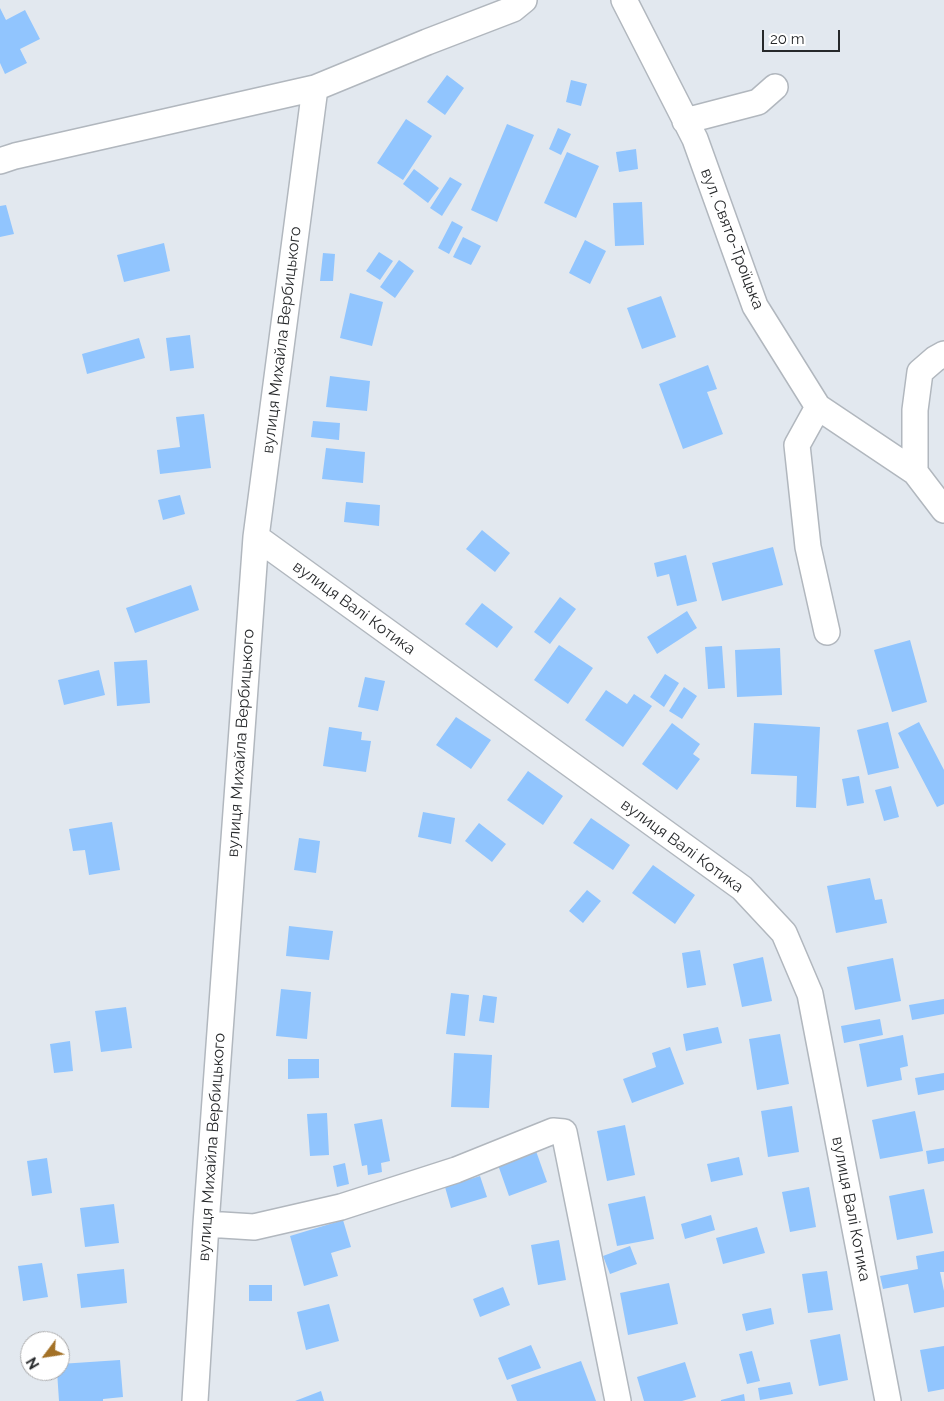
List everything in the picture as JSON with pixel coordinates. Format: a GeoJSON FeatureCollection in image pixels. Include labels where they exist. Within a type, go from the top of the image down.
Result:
{"type":"FeatureCollection","features":[{"type":"Feature","properties":{"kind":"street"},"geometry":{"type":"LineString","coordinates":[[0,162],[15,156],[315,88],[513,9],[524,0]]}},
{"type":"Feature","properties":{"kind":"street","name":"вул. Свято-Троїцька"},"geometry":{"type":"LineString","coordinates":[[624,0],[694,139],[755,306],[818,407],[915,472],[944,510]]}},
{"type":"Feature","properties":{"kind":"street"},"geometry":{"type":"LineString","coordinates":[[685,120],[758,102],[775,87]]}},
{"type":"Feature","properties":{"kind":"street","name":"вулиця Михайла Вербицького"},"geometry":{"type":"LineString","coordinates":[[195,1401],[256,537],[315,88]]}},
{"type":"Feature","properties":{"kind":"street"},"geometry":{"type":"LineString","coordinates":[[915,472],[915,410],[920,372],[944,354]]}},
{"type":"Feature","properties":{"kind":"street"},"geometry":{"type":"LineString","coordinates":[[818,407],[798,445],[808,547],[826,632]]}},
{"type":"Feature","properties":{"kind":"street","name":"вулиця Валі Котика"},"geometry":{"type":"LineString","coordinates":[[256,537],[742,888],[784,933],[810,994],[888,1401]]}},
{"type":"Feature","properties":{"kind":"street"},"geometry":{"type":"LineString","coordinates":[[206,1224],[254,1227],[341,1207],[456,1170],[553,1131],[564,1132],[618,1401]]}},
{"type":"Feature","properties":{"kind":"building"},"geometry":{"type":"Polygon","coordinates":[[[0,8],[6,20],[25,10],[40,39],[20,49],[27,63],[5,74],[0,63],[0,8]]]}},
{"type":"Feature","properties":{"kind":"building"},"geometry":{"type":"Polygon","coordinates":[[[447,75],[464,88],[445,115],[427,102],[447,75]]]}},
{"type":"Feature","properties":{"kind":"building"},"geometry":{"type":"Polygon","coordinates":[[[571,80],[587,84],[581,106],[566,102],[571,80]]]}},
{"type":"Feature","properties":{"kind":"building"},"geometry":{"type":"Polygon","coordinates":[[[406,119],[432,136],[403,180],[377,163],[406,119]]]}},
{"type":"Feature","properties":{"kind":"building"},"geometry":{"type":"Polygon","coordinates":[[[507,124],[534,135],[497,222],[471,210],[507,124]]]}},
{"type":"Feature","properties":{"kind":"building"},"geometry":{"type":"Polygon","coordinates":[[[558,128],[571,134],[561,155],[549,149],[558,128]]]}},
{"type":"Feature","properties":{"kind":"building"},"geometry":{"type":"Polygon","coordinates":[[[636,149],[638,169],[619,172],[616,152],[636,149]]]}},
{"type":"Feature","properties":{"kind":"building"},"geometry":{"type":"Polygon","coordinates":[[[567,152],[599,166],[576,218],[544,203],[567,152]]]}},
{"type":"Feature","properties":{"kind":"building"},"geometry":{"type":"Polygon","coordinates":[[[414,169],[439,188],[428,203],[403,184],[414,169]]]}},
{"type":"Feature","properties":{"kind":"building"},"geometry":{"type":"Polygon","coordinates":[[[450,177],[462,184],[442,216],[430,208],[450,177]]]}},
{"type":"Feature","properties":{"kind":"building"},"geometry":{"type":"Polygon","coordinates":[[[642,202],[644,245],[615,246],[613,203],[642,202]]]}},
{"type":"Feature","properties":{"kind":"building"},"geometry":{"type":"Polygon","coordinates":[[[6,205],[14,234],[0,237],[0,206],[6,205]]]}},
{"type":"Feature","properties":{"kind":"building"},"geometry":{"type":"Polygon","coordinates":[[[452,221],[463,227],[449,254],[438,248],[452,221]]]}},
{"type":"Feature","properties":{"kind":"building"},"geometry":{"type":"Polygon","coordinates":[[[463,237],[481,246],[471,265],[453,257],[463,237]]]}},
{"type":"Feature","properties":{"kind":"building"},"geometry":{"type":"Polygon","coordinates":[[[585,240],[606,251],[590,284],[569,273],[585,240]]]}},
{"type":"Feature","properties":{"kind":"building"},"geometry":{"type":"Polygon","coordinates":[[[164,243],[170,271],[124,282],[117,255],[164,243]]]}},
{"type":"Feature","properties":{"kind":"building"},"geometry":{"type":"Polygon","coordinates":[[[379,252],[393,261],[380,280],[366,271],[379,252]]]}},
{"type":"Feature","properties":{"kind":"building"},"geometry":{"type":"Polygon","coordinates":[[[323,253],[335,254],[333,281],[320,281],[323,253]]]}},
{"type":"Feature","properties":{"kind":"building"},"geometry":{"type":"Polygon","coordinates":[[[399,260],[414,271],[395,298],[380,287],[399,260]]]}},
{"type":"Feature","properties":{"kind":"building"},"geometry":{"type":"Polygon","coordinates":[[[350,293],[383,302],[372,346],[340,338],[350,293]]]}},
{"type":"Feature","properties":{"kind":"building"},"geometry":{"type":"Polygon","coordinates":[[[661,296],[676,337],[642,349],[627,308],[661,296]]]}},
{"type":"Feature","properties":{"kind":"building"},"geometry":{"type":"Polygon","coordinates":[[[190,335],[194,368],[170,371],[166,338],[190,335]]]}},
{"type":"Feature","properties":{"kind":"building"},"geometry":{"type":"Polygon","coordinates":[[[139,338],[145,358],[87,374],[82,354],[139,338]]]}},
{"type":"Feature","properties":{"kind":"building"},"geometry":{"type":"Polygon","coordinates":[[[708,365],[717,389],[707,392],[723,434],[683,449],[659,384],[708,365]]]}},
{"type":"Feature","properties":{"kind":"building"},"geometry":{"type":"Polygon","coordinates":[[[330,376],[370,381],[367,411],[326,407],[330,376]]]}},
{"type":"Feature","properties":{"kind":"building"},"geometry":{"type":"Polygon","coordinates":[[[204,414],[211,468],[160,474],[157,450],[180,447],[176,417],[204,414]]]}},
{"type":"Feature","properties":{"kind":"building"},"geometry":{"type":"Polygon","coordinates":[[[313,421],[340,423],[339,440],[311,437],[313,421]]]}},
{"type":"Feature","properties":{"kind":"building"},"geometry":{"type":"Polygon","coordinates":[[[326,448],[365,452],[363,483],[322,479],[326,448]]]}},
{"type":"Feature","properties":{"kind":"building"},"geometry":{"type":"Polygon","coordinates":[[[180,495],[185,514],[163,520],[158,500],[180,495]]]}},
{"type":"Feature","properties":{"kind":"building"},"geometry":{"type":"Polygon","coordinates":[[[346,502],[380,505],[379,526],[344,522],[346,502]]]}},
{"type":"Feature","properties":{"kind":"building"},"geometry":{"type":"Polygon","coordinates":[[[482,530],[510,553],[495,572],[466,549],[482,530]]]}},
{"type":"Feature","properties":{"kind":"building"},"geometry":{"type":"Polygon","coordinates":[[[773,547],[783,585],[722,601],[712,563],[773,547]]]}},
{"type":"Feature","properties":{"kind":"building"},"geometry":{"type":"Polygon","coordinates":[[[686,555],[697,601],[677,606],[669,574],[657,577],[654,563],[686,555]]]}},
{"type":"Feature","properties":{"kind":"building"},"geometry":{"type":"Polygon","coordinates":[[[191,585],[199,610],[135,633],[126,608],[191,585]]]}},
{"type":"Feature","properties":{"kind":"building"},"geometry":{"type":"Polygon","coordinates":[[[560,597],[576,609],[550,644],[534,632],[560,597]]]}},
{"type":"Feature","properties":{"kind":"building"},"geometry":{"type":"Polygon","coordinates":[[[482,603],[513,627],[497,648],[465,624],[482,603]]]}},
{"type":"Feature","properties":{"kind":"building"},"geometry":{"type":"Polygon","coordinates":[[[687,611],[697,628],[657,654],[647,637],[687,611]]]}},
{"type":"Feature","properties":{"kind":"building"},"geometry":{"type":"Polygon","coordinates":[[[910,640],[927,702],[892,712],[874,650],[910,640]]]}},
{"type":"Feature","properties":{"kind":"building"},"geometry":{"type":"Polygon","coordinates":[[[559,645],[593,668],[568,704],[534,680],[559,645]]]}},
{"type":"Feature","properties":{"kind":"building"},"geometry":{"type":"Polygon","coordinates":[[[722,646],[725,688],[708,689],[705,647],[722,646]]]}},
{"type":"Feature","properties":{"kind":"building"},"geometry":{"type":"Polygon","coordinates":[[[780,648],[782,695],[737,697],[735,650],[780,648]]]}},
{"type":"Feature","properties":{"kind":"building"},"geometry":{"type":"Polygon","coordinates":[[[147,660],[150,703],[117,706],[114,662],[147,660]]]}},
{"type":"Feature","properties":{"kind":"building"},"geometry":{"type":"Polygon","coordinates":[[[99,670],[105,695],[64,705],[58,680],[99,670]]]}},
{"type":"Feature","properties":{"kind":"building"},"geometry":{"type":"Polygon","coordinates":[[[665,674],[679,683],[664,707],[650,697],[665,674]]]}},
{"type":"Feature","properties":{"kind":"building"},"geometry":{"type":"Polygon","coordinates":[[[365,677],[385,681],[378,711],[358,707],[365,677]]]}},
{"type":"Feature","properties":{"kind":"building"},"geometry":{"type":"Polygon","coordinates":[[[684,687],[697,696],[682,719],[669,711],[684,687]]]}},
{"type":"Feature","properties":{"kind":"building"},"geometry":{"type":"Polygon","coordinates":[[[606,690],[627,704],[634,694],[652,706],[623,747],[585,720],[606,690]]]}},
{"type":"Feature","properties":{"kind":"building"},"geometry":{"type":"Polygon","coordinates":[[[456,717],[491,740],[471,769],[436,745],[456,717]]]}},
{"type":"Feature","properties":{"kind":"building"},"geometry":{"type":"Polygon","coordinates":[[[888,722],[899,768],[868,775],[857,730],[888,722]]]}},
{"type":"Feature","properties":{"kind":"building"},"geometry":{"type":"Polygon","coordinates":[[[919,722],[944,770],[944,804],[937,807],[898,733],[919,722]]]}},
{"type":"Feature","properties":{"kind":"building"},"geometry":{"type":"Polygon","coordinates":[[[672,723],[700,744],[693,754],[700,759],[677,790],[642,764],[672,723]]]}},
{"type":"Feature","properties":{"kind":"building"},"geometry":{"type":"Polygon","coordinates":[[[754,723],[820,727],[816,808],[796,807],[797,776],[751,774],[754,723]]]}},
{"type":"Feature","properties":{"kind":"building"},"geometry":{"type":"Polygon","coordinates":[[[329,727],[362,732],[361,740],[371,741],[366,772],[323,766],[329,727]]]}},
{"type":"Feature","properties":{"kind":"building"},"geometry":{"type":"Polygon","coordinates":[[[528,771],[563,796],[543,825],[507,800],[528,771]]]}},
{"type":"Feature","properties":{"kind":"building"},"geometry":{"type":"Polygon","coordinates":[[[859,776],[864,803],[847,806],[842,779],[859,776]]]}},
{"type":"Feature","properties":{"kind":"building"},"geometry":{"type":"Polygon","coordinates":[[[891,786],[899,817],[884,821],[875,790],[891,786]]]}},
{"type":"Feature","properties":{"kind":"building"},"geometry":{"type":"Polygon","coordinates":[[[423,812],[455,818],[451,844],[418,837],[423,812]]]}},
{"type":"Feature","properties":{"kind":"building"},"geometry":{"type":"Polygon","coordinates":[[[591,818],[630,845],[613,870],[573,843],[591,818]]]}},
{"type":"Feature","properties":{"kind":"building"},"geometry":{"type":"Polygon","coordinates":[[[112,822],[120,870],[89,875],[85,850],[73,851],[69,829],[112,822]]]}},
{"type":"Feature","properties":{"kind":"building"},"geometry":{"type":"Polygon","coordinates":[[[479,823],[506,844],[492,862],[465,841],[479,823]]]}},
{"type":"Feature","properties":{"kind":"building"},"geometry":{"type":"Polygon","coordinates":[[[299,838],[320,841],[316,873],[294,870],[299,838]]]}},
{"type":"Feature","properties":{"kind":"building"},"geometry":{"type":"Polygon","coordinates":[[[653,865],[695,895],[675,924],[632,893],[653,865]]]}},
{"type":"Feature","properties":{"kind":"building"},"geometry":{"type":"Polygon","coordinates":[[[870,878],[875,900],[882,899],[887,923],[836,933],[827,886],[870,878]]]}},
{"type":"Feature","properties":{"kind":"building"},"geometry":{"type":"Polygon","coordinates":[[[587,890],[601,901],[583,923],[569,911],[587,890]]]}},
{"type":"Feature","properties":{"kind":"building"},"geometry":{"type":"Polygon","coordinates":[[[289,926],[333,931],[329,960],[286,956],[289,926]]]}},
{"type":"Feature","properties":{"kind":"building"},"geometry":{"type":"Polygon","coordinates":[[[700,950],[706,985],[687,988],[682,953],[700,950]]]}},
{"type":"Feature","properties":{"kind":"building"},"geometry":{"type":"Polygon","coordinates":[[[763,957],[772,1001],[742,1007],[733,964],[763,957]]]}},
{"type":"Feature","properties":{"kind":"building"},"geometry":{"type":"Polygon","coordinates":[[[893,958],[901,1001],[855,1010],[847,967],[893,958]]]}},
{"type":"Feature","properties":{"kind":"building"},"geometry":{"type":"Polygon","coordinates":[[[281,989],[311,992],[307,1039],[276,1036],[281,989]]]}},
{"type":"Feature","properties":{"kind":"building"},"geometry":{"type":"Polygon","coordinates":[[[451,993],[469,995],[465,1036],[446,1034],[451,993]]]}},
{"type":"Feature","properties":{"kind":"building"},"geometry":{"type":"Polygon","coordinates":[[[483,995],[497,997],[494,1023],[479,1021],[483,995]]]}},
{"type":"Feature","properties":{"kind":"building"},"geometry":{"type":"Polygon","coordinates":[[[944,999],[944,1014],[912,1020],[909,1005],[944,999]]]}},
{"type":"Feature","properties":{"kind":"building"},"geometry":{"type":"Polygon","coordinates":[[[126,1007],[132,1048],[101,1052],[95,1011],[126,1007]]]}},
{"type":"Feature","properties":{"kind":"building"},"geometry":{"type":"Polygon","coordinates":[[[880,1019],[883,1035],[844,1043],[841,1026],[880,1019]]]}},
{"type":"Feature","properties":{"kind":"building"},"geometry":{"type":"Polygon","coordinates":[[[718,1027],[722,1043],[686,1051],[683,1034],[718,1027]]]}},
{"type":"Feature","properties":{"kind":"building"},"geometry":{"type":"Polygon","coordinates":[[[780,1034],[789,1084],[757,1090],[749,1039],[780,1034]]]}},
{"type":"Feature","properties":{"kind":"building"},"geometry":{"type":"Polygon","coordinates":[[[903,1035],[908,1066],[900,1068],[902,1080],[867,1087],[859,1044],[903,1035]]]}},
{"type":"Feature","properties":{"kind":"building"},"geometry":{"type":"Polygon","coordinates":[[[70,1041],[73,1071],[54,1073],[50,1044],[70,1041]]]}},
{"type":"Feature","properties":{"kind":"building"},"geometry":{"type":"Polygon","coordinates":[[[670,1047],[684,1084],[632,1103],[623,1079],[656,1067],[652,1053],[670,1047]]]}},
{"type":"Feature","properties":{"kind":"building"},"geometry":{"type":"Polygon","coordinates":[[[454,1053],[492,1055],[489,1108],[451,1107],[454,1053]]]}},
{"type":"Feature","properties":{"kind":"building"},"geometry":{"type":"Polygon","coordinates":[[[288,1059],[319,1059],[319,1078],[288,1079],[288,1059]]]}},
{"type":"Feature","properties":{"kind":"building"},"geometry":{"type":"Polygon","coordinates":[[[944,1073],[944,1090],[918,1095],[915,1078],[944,1073]]]}},
{"type":"Feature","properties":{"kind":"building"},"geometry":{"type":"Polygon","coordinates":[[[792,1106],[799,1152],[768,1157],[761,1111],[792,1106]]]}},
{"type":"Feature","properties":{"kind":"building"},"geometry":{"type":"Polygon","coordinates":[[[915,1111],[923,1151],[880,1159],[872,1120],[915,1111]]]}},
{"type":"Feature","properties":{"kind":"building"},"geometry":{"type":"Polygon","coordinates":[[[327,1113],[329,1155],[310,1156],[307,1114],[327,1113]]]}},
{"type":"Feature","properties":{"kind":"building"},"geometry":{"type":"Polygon","coordinates":[[[382,1119],[390,1161],[381,1163],[382,1172],[368,1175],[367,1165],[362,1166],[354,1124],[382,1119]]]}},
{"type":"Feature","properties":{"kind":"building"},"geometry":{"type":"Polygon","coordinates":[[[625,1125],[635,1175],[607,1181],[597,1131],[625,1125]]]}},
{"type":"Feature","properties":{"kind":"building"},"geometry":{"type":"Polygon","coordinates":[[[944,1148],[944,1161],[928,1164],[926,1151],[944,1148]]]}},
{"type":"Feature","properties":{"kind":"building"},"geometry":{"type":"Polygon","coordinates":[[[536,1151],[547,1182],[509,1196],[498,1165],[536,1151]]]}},
{"type":"Feature","properties":{"kind":"building"},"geometry":{"type":"Polygon","coordinates":[[[739,1157],[743,1175],[711,1182],[707,1164],[739,1157]]]}},
{"type":"Feature","properties":{"kind":"building"},"geometry":{"type":"Polygon","coordinates":[[[47,1158],[52,1193],[32,1196],[27,1161],[47,1158]]]}},
{"type":"Feature","properties":{"kind":"building"},"geometry":{"type":"Polygon","coordinates":[[[345,1163],[349,1184],[337,1187],[333,1166],[345,1163]]]}},
{"type":"Feature","properties":{"kind":"building"},"geometry":{"type":"Polygon","coordinates":[[[480,1176],[487,1197],[451,1208],[445,1187],[480,1176]]]}},
{"type":"Feature","properties":{"kind":"building"},"geometry":{"type":"Polygon","coordinates":[[[809,1187],[816,1227],[790,1232],[782,1192],[809,1187]]]}},
{"type":"Feature","properties":{"kind":"building"},"geometry":{"type":"Polygon","coordinates":[[[924,1189],[933,1233],[897,1240],[889,1196],[924,1189]]]}},
{"type":"Feature","properties":{"kind":"building"},"geometry":{"type":"Polygon","coordinates":[[[645,1196],[654,1239],[617,1246],[608,1204],[645,1196]]]}},
{"type":"Feature","properties":{"kind":"building"},"geometry":{"type":"Polygon","coordinates":[[[114,1204],[119,1243],[85,1247],[80,1208],[114,1204]]]}},
{"type":"Feature","properties":{"kind":"building"},"geometry":{"type":"Polygon","coordinates":[[[711,1215],[715,1230],[685,1239],[681,1224],[711,1215]]]}},
{"type":"Feature","properties":{"kind":"building"},"geometry":{"type":"Polygon","coordinates":[[[343,1220],[351,1247],[331,1253],[338,1276],[304,1286],[290,1236],[343,1220]]]}},
{"type":"Feature","properties":{"kind":"building"},"geometry":{"type":"Polygon","coordinates":[[[757,1227],[765,1253],[723,1264],[716,1238],[757,1227]]]}},
{"type":"Feature","properties":{"kind":"building"},"geometry":{"type":"Polygon","coordinates":[[[559,1240],[566,1280],[538,1285],[531,1245],[559,1240]]]}},
{"type":"Feature","properties":{"kind":"building"},"geometry":{"type":"Polygon","coordinates":[[[630,1246],[637,1264],[610,1274],[603,1256],[630,1246]]]}},
{"type":"Feature","properties":{"kind":"building"},"geometry":{"type":"Polygon","coordinates":[[[944,1251],[944,1272],[940,1272],[944,1291],[944,1307],[914,1313],[908,1284],[883,1289],[880,1276],[918,1269],[916,1256],[944,1251]]]}},
{"type":"Feature","properties":{"kind":"building"},"geometry":{"type":"Polygon","coordinates":[[[42,1263],[48,1297],[23,1301],[18,1266],[42,1263]]]}},
{"type":"Feature","properties":{"kind":"building"},"geometry":{"type":"Polygon","coordinates":[[[124,1269],[127,1303],[81,1308],[77,1274],[124,1269]]]}},
{"type":"Feature","properties":{"kind":"building"},"geometry":{"type":"Polygon","coordinates":[[[827,1271],[833,1310],[808,1313],[802,1274],[827,1271]]]}},
{"type":"Feature","properties":{"kind":"building"},"geometry":{"type":"Polygon","coordinates":[[[669,1283],[678,1324],[628,1335],[620,1293],[669,1283]]]}},
{"type":"Feature","properties":{"kind":"building"},"geometry":{"type":"Polygon","coordinates":[[[249,1285],[272,1285],[272,1301],[249,1301],[249,1285]]]}},
{"type":"Feature","properties":{"kind":"building"},"geometry":{"type":"Polygon","coordinates":[[[503,1287],[510,1305],[480,1317],[473,1299],[503,1287]]]}},
{"type":"Feature","properties":{"kind":"building"},"geometry":{"type":"Polygon","coordinates":[[[329,1304],[339,1341],[306,1350],[297,1312],[329,1304]]]}},
{"type":"Feature","properties":{"kind":"building"},"geometry":{"type":"Polygon","coordinates":[[[771,1308],[774,1324],[746,1331],[742,1314],[771,1308]]]}},
{"type":"Feature","properties":{"kind":"building"},"geometry":{"type":"Polygon","coordinates":[[[840,1334],[848,1380],[819,1386],[810,1340],[840,1334]]]}},
{"type":"Feature","properties":{"kind":"building"},"geometry":{"type":"Polygon","coordinates":[[[531,1345],[541,1368],[507,1380],[498,1358],[531,1345]]]}},
{"type":"Feature","properties":{"kind":"building"},"geometry":{"type":"Polygon","coordinates":[[[944,1346],[944,1389],[928,1392],[920,1350],[944,1346]]]}},
{"type":"Feature","properties":{"kind":"building"},"geometry":{"type":"Polygon","coordinates":[[[752,1351],[760,1381],[747,1384],[739,1354],[752,1351]]]}},
{"type":"Feature","properties":{"kind":"building"},"geometry":{"type":"Polygon","coordinates":[[[120,1360],[123,1397],[103,1399],[103,1401],[59,1401],[58,1381],[70,1381],[70,1363],[120,1360]]]}},
{"type":"Feature","properties":{"kind":"building"},"geometry":{"type":"Polygon","coordinates":[[[581,1361],[596,1401],[517,1401],[511,1385],[581,1361]]]}},
{"type":"Feature","properties":{"kind":"building"},"geometry":{"type":"Polygon","coordinates":[[[685,1362],[696,1397],[682,1401],[644,1401],[637,1377],[685,1362]]]}},
{"type":"Feature","properties":{"kind":"building"},"geometry":{"type":"Polygon","coordinates":[[[790,1382],[793,1394],[760,1400],[758,1388],[790,1382]]]}},
{"type":"Feature","properties":{"kind":"building"},"geometry":{"type":"Polygon","coordinates":[[[321,1391],[324,1401],[295,1401],[321,1391]]]}},
{"type":"Feature","properties":{"kind":"building"},"geometry":{"type":"Polygon","coordinates":[[[744,1394],[745,1401],[721,1401],[721,1400],[744,1394]]]}}]}
